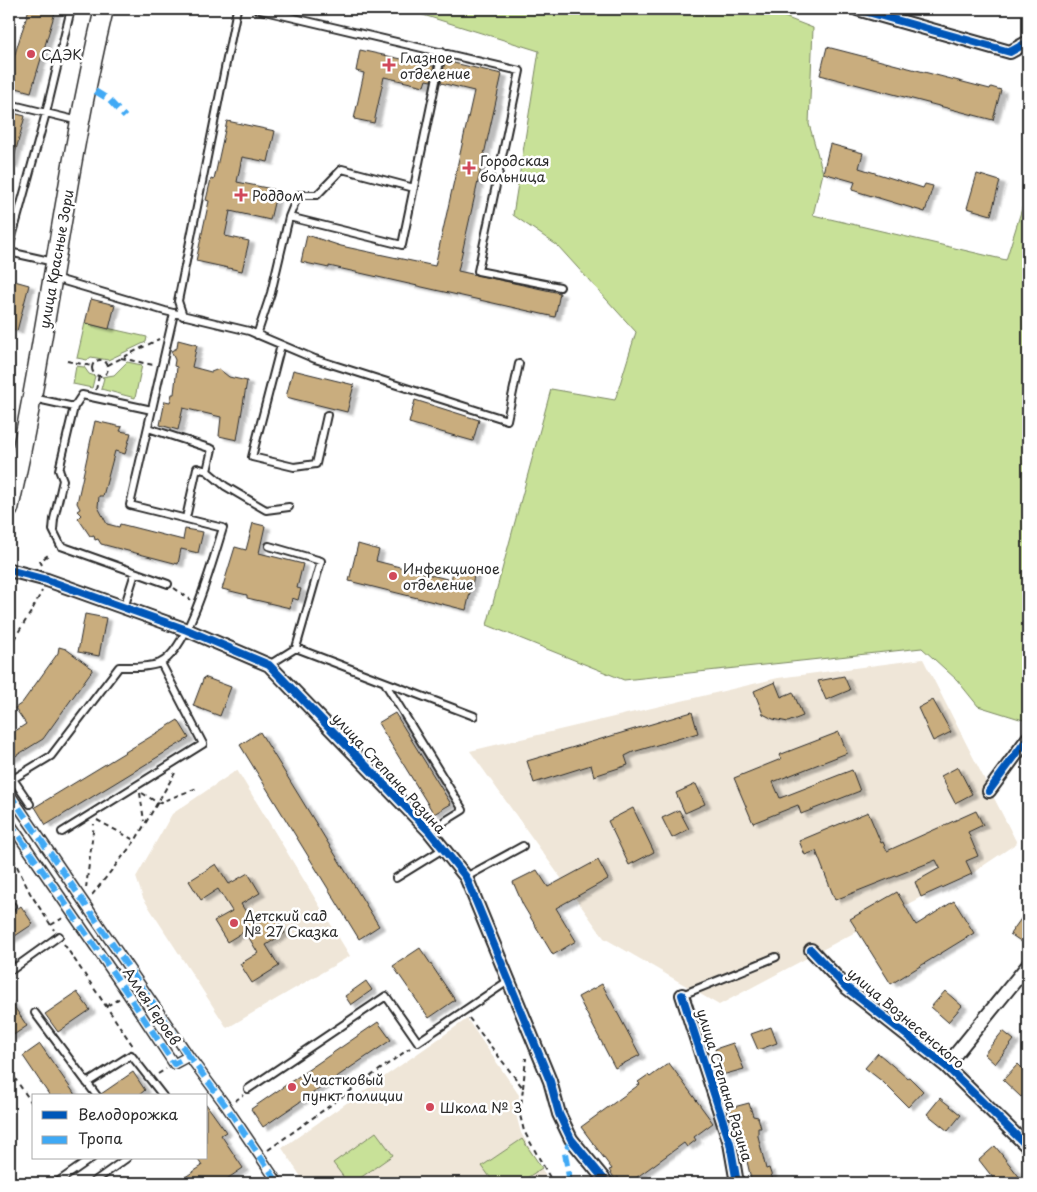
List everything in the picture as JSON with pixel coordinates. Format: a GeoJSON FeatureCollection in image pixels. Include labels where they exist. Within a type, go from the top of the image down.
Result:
{"type":"FeatureCollection","features":[{"type":"Feature","properties":{"kind":"main road","name":"улица Красные Зори"},"geometry":{"type":"LineString","coordinates":[[9,509],[32,398],[80,121],[104,9]]}},
{"type":"Feature","properties":{"kind":"street"},"geometry":{"type":"LineString","coordinates":[[857,9],[1010,52],[1028,42]]}},
{"type":"Feature","properties":{"kind":"street","name":"улица Степана Разина"},"geometry":{"type":"LineString","coordinates":[[9,570],[47,580],[187,630],[269,665],[429,830],[466,877],[550,1081],[559,1114],[571,1139],[608,1183]]}},
{"type":"Feature","properties":{"kind":"street"},"geometry":{"type":"LineString","coordinates":[[989,791],[1028,738]]}},
{"type":"Feature","properties":{"kind":"street"},"geometry":{"type":"LineString","coordinates":[[9,793],[189,1056]]}},
{"type":"Feature","properties":{"kind":"street","name":"Аллея Героев"},"geometry":{"type":"LineString","coordinates":[[9,822],[128,993],[174,1064],[189,1056],[226,1106],[278,1183]]}},
{"type":"Feature","properties":{"kind":"street","name":"улица Вознесенского"},"geometry":{"type":"LineString","coordinates":[[811,950],[846,986],[946,1066],[1028,1147]]}},
{"type":"Feature","properties":{"kind":"street"},"geometry":{"type":"LineString","coordinates":[[946,1066],[1028,965]]}},
{"type":"Feature","properties":{"kind":"street","name":"улица Степана Разина"},"geometry":{"type":"LineString","coordinates":[[682,995],[730,1144],[737,1183]]}},
{"type":"Feature","properties":{"kind":"lane"},"geometry":{"type":"LineString","coordinates":[[9,248],[46,113],[71,9]]}},
{"type":"Feature","properties":{"kind":"lane"},"geometry":{"type":"LineString","coordinates":[[183,316],[178,301],[237,9]]}},
{"type":"Feature","properties":{"kind":"lane"},"geometry":{"type":"LineString","coordinates":[[256,9],[520,71],[478,270],[560,287]]}},
{"type":"Feature","properties":{"kind":"lane"},"geometry":{"type":"LineString","coordinates":[[289,217],[402,245],[442,52]]}},
{"type":"Feature","properties":{"kind":"lane"},"geometry":{"type":"LineString","coordinates":[[9,104],[80,121]]}},
{"type":"Feature","properties":{"kind":"lane"},"geometry":{"type":"LineString","coordinates":[[257,335],[271,293],[289,217],[298,195],[317,195],[342,169],[414,188]]}},
{"type":"Feature","properties":{"kind":"lane"},"geometry":{"type":"LineString","coordinates":[[9,252],[174,313],[257,335],[315,359],[507,420],[519,364]]}},
{"type":"Feature","properties":{"kind":"lane"},"geometry":{"type":"LineString","coordinates":[[30,804],[13,780],[51,756],[118,668],[137,668],[161,662],[178,646],[198,603],[223,528],[130,505],[174,313]]}},
{"type":"Feature","properties":{"kind":"lane"},"geometry":{"type":"LineString","coordinates":[[281,345],[252,457],[294,467],[316,464],[328,415]]}},
{"type":"Feature","properties":{"kind":"lane"},"geometry":{"type":"LineString","coordinates":[[152,410],[82,395],[74,407],[59,470],[63,480],[53,530],[61,546],[168,584]]}},
{"type":"Feature","properties":{"kind":"lane"},"geometry":{"type":"LineString","coordinates":[[32,398],[74,407]]}},
{"type":"Feature","properties":{"kind":"lane"},"geometry":{"type":"LineString","coordinates":[[148,428],[212,449],[207,470]]}},
{"type":"Feature","properties":{"kind":"lane"},"geometry":{"type":"LineString","coordinates":[[186,518],[197,468],[207,470],[225,486],[266,510],[289,506]]}},
{"type":"Feature","properties":{"kind":"lane"},"geometry":{"type":"LineString","coordinates":[[269,546],[321,561],[296,648],[269,665]]}},
{"type":"Feature","properties":{"kind":"lane"},"geometry":{"type":"LineString","coordinates":[[124,609],[135,573]]}},
{"type":"Feature","properties":{"kind":"lane"},"geometry":{"type":"LineString","coordinates":[[296,648],[474,716]]}},
{"type":"Feature","properties":{"kind":"lane"},"geometry":{"type":"LineString","coordinates":[[62,832],[203,744],[161,662]]}},
{"type":"Feature","properties":{"kind":"lane"},"geometry":{"type":"LineString","coordinates":[[385,683],[463,810],[429,830]]}},
{"type":"Feature","properties":{"kind":"lane"},"geometry":{"type":"LineString","coordinates":[[466,877],[523,846]]}},
{"type":"Feature","properties":{"kind":"lane"},"geometry":{"type":"LineString","coordinates":[[396,878],[443,849]]}},
{"type":"Feature","properties":{"kind":"lane"},"geometry":{"type":"LineString","coordinates":[[9,962],[13,969],[59,936]]}},
{"type":"Feature","properties":{"kind":"lane"},"geometry":{"type":"LineString","coordinates":[[682,995],[776,957]]}},
{"type":"Feature","properties":{"kind":"lane"},"geometry":{"type":"LineString","coordinates":[[248,1089],[386,996],[418,1042],[508,981]]}},
{"type":"Feature","properties":{"kind":"lane"},"geometry":{"type":"LineString","coordinates":[[35,1013],[95,1094]]}},
{"type":"Feature","properties":{"kind":"lane"},"geometry":{"type":"LineString","coordinates":[[87,1083],[131,1055],[161,1094]]}},
{"type":"Feature","properties":{"kind":"lane"},"geometry":{"type":"LineString","coordinates":[[56,1183],[89,1160]]}},
{"type":"Feature","properties":{"kind":"lane"},"geometry":{"type":"LineString","coordinates":[[92,1183],[124,1160]]}},
{"type":"Feature","properties":{"kind":"path"},"geometry":{"type":"LineString","coordinates":[[108,365],[170,333]]}},
{"type":"Feature","properties":{"kind":"path"},"geometry":{"type":"LineString","coordinates":[[121,358],[162,368]]}},
{"type":"Feature","properties":{"kind":"path"},"geometry":{"type":"LineString","coordinates":[[92,366],[98,360],[104,361],[108,365]]}},
{"type":"Feature","properties":{"kind":"path"},"geometry":{"type":"LineString","coordinates":[[67,361],[92,366]]}},
{"type":"Feature","properties":{"kind":"path"},"geometry":{"type":"LineString","coordinates":[[92,366],[95,374],[99,375],[106,374],[108,365]]}},
{"type":"Feature","properties":{"kind":"path"},"geometry":{"type":"LineString","coordinates":[[94,398],[99,375]]}},
{"type":"Feature","properties":{"kind":"path"},"geometry":{"type":"LineString","coordinates":[[9,646],[31,612],[47,580],[40,561],[50,554]]}},
{"type":"Feature","properties":{"kind":"path"},"geometry":{"type":"LineString","coordinates":[[168,584],[181,595],[198,603]]}},
{"type":"Feature","properties":{"kind":"path"},"geometry":{"type":"LineString","coordinates":[[84,905],[135,841],[178,768],[179,759]]}},
{"type":"Feature","properties":{"kind":"path"},"geometry":{"type":"LineString","coordinates":[[158,803],[197,788]]}},
{"type":"Feature","properties":{"kind":"path"},"geometry":{"type":"LineString","coordinates":[[145,822],[140,792],[158,803]]}},
{"type":"Feature","properties":{"kind":"path"},"geometry":{"type":"LineString","coordinates":[[84,905],[95,819],[135,841]]}},
{"type":"Feature","properties":{"kind":"path"},"geometry":{"type":"LineString","coordinates":[[9,850],[30,893],[136,1049]]}},
{"type":"Feature","properties":{"kind":"path"},"geometry":{"type":"LineString","coordinates":[[51,925],[71,913]]}},
{"type":"Feature","properties":{"kind":"path"},"geometry":{"type":"LineString","coordinates":[[464,1010],[522,1088]]}},
{"type":"Feature","properties":{"kind":"path"},"geometry":{"type":"LineString","coordinates":[[9,1046],[16,1042]]}},
{"type":"Feature","properties":{"kind":"path"},"geometry":{"type":"LineString","coordinates":[[260,1156],[418,1042]]}},
{"type":"Feature","properties":{"kind":"path"},"geometry":{"type":"LineString","coordinates":[[526,1058],[520,1115],[524,1130],[553,1183]]}},
{"type":"Feature","properties":{"kind":"path"},"geometry":{"type":"LineString","coordinates":[[155,1075],[174,1064]]}},
{"type":"Feature","properties":{"kind":"path"},"geometry":{"type":"LineString","coordinates":[[9,1070],[32,1103]]}},
{"type":"Feature","properties":{"kind":"path"},"geometry":{"type":"LineString","coordinates":[[226,1106],[243,1096],[248,1089]]}},
{"type":"Feature","properties":{"kind":"shaded area"},"geometry":{"type":"Polygon","coordinates":[[[923,659],[1017,843],[968,876],[921,897],[719,1005],[604,938],[470,751],[778,678],[923,659]]]}},
{"type":"Feature","properties":{"kind":"shaded area"},"geometry":{"type":"Polygon","coordinates":[[[237,770],[350,956],[227,1028],[143,898],[136,877],[172,814],[237,770]]]}},
{"type":"Feature","properties":{"kind":"shaded area","name":"Школа № 3"},"geometry":{"type":"Polygon","coordinates":[[[467,1019],[519,1095],[517,1118],[521,1133],[550,1183],[305,1183],[282,1148],[467,1019]]]}},
{"type":"Feature","properties":{"kind":"green space"},"geometry":{"type":"Polygon","coordinates":[[[404,9],[764,9],[813,28],[809,124],[823,173],[813,215],[1006,260],[1028,189],[1028,714],[1023,720],[978,706],[957,680],[922,648],[624,680],[487,625],[551,389],[615,400],[636,332],[558,246],[513,215],[539,51],[404,9]]]}},
{"type":"Feature","properties":{"kind":"green space"},"geometry":{"type":"Polygon","coordinates":[[[85,323],[147,337],[146,342],[108,360],[91,357],[87,360],[77,358],[85,323]]]}},
{"type":"Feature","properties":{"kind":"green space"},"geometry":{"type":"Polygon","coordinates":[[[127,362],[142,365],[135,398],[101,389],[104,378],[102,377],[114,375],[127,362]]]}},
{"type":"Feature","properties":{"kind":"green space"},"geometry":{"type":"Polygon","coordinates":[[[76,366],[84,367],[89,374],[95,376],[92,388],[73,384],[76,366]]]}},
{"type":"Feature","properties":{"kind":"green space"},"geometry":{"type":"Polygon","coordinates":[[[376,1132],[393,1155],[353,1183],[348,1183],[333,1163],[376,1132]]]}},
{"type":"Feature","properties":{"kind":"green space"},"geometry":{"type":"Polygon","coordinates":[[[522,1139],[542,1168],[519,1183],[494,1183],[482,1166],[522,1139]]]}},
{"type":"Feature","properties":{"kind":"building"},"geometry":{"type":"Polygon","coordinates":[[[29,9],[56,9],[31,92],[9,86],[9,58],[13,60],[29,9]]]}},
{"type":"Feature","properties":{"kind":"building"},"geometry":{"type":"Polygon","coordinates":[[[827,47],[990,89],[991,87],[1001,90],[993,120],[820,75],[827,47]]]}},
{"type":"Feature","properties":{"kind":"building"},"geometry":{"type":"Polygon","coordinates":[[[360,50],[434,66],[431,81],[426,80],[424,86],[384,77],[374,123],[354,119],[364,73],[356,71],[360,50]]]}},
{"type":"Feature","properties":{"kind":"building","name":"Городская больница"},"geometry":{"type":"Polygon","coordinates":[[[445,61],[502,74],[458,271],[560,293],[555,317],[329,266],[329,268],[301,262],[307,235],[341,246],[435,266],[474,91],[441,83],[445,61]]]}},
{"type":"Feature","properties":{"kind":"building"},"geometry":{"type":"Polygon","coordinates":[[[9,112],[25,116],[12,165],[9,165],[9,112]]]}},
{"type":"Feature","properties":{"kind":"building","name":"Роддом"},"geometry":{"type":"Polygon","coordinates":[[[227,121],[275,131],[268,162],[242,157],[237,182],[277,190],[270,220],[230,211],[225,236],[249,241],[242,271],[196,261],[209,201],[206,200],[211,179],[214,180],[227,121]]]}},
{"type":"Feature","properties":{"kind":"building"},"geometry":{"type":"Polygon","coordinates":[[[830,144],[863,153],[859,168],[923,188],[925,184],[933,186],[925,212],[852,190],[855,182],[823,173],[830,144]]]}},
{"type":"Feature","properties":{"kind":"building"},"geometry":{"type":"Polygon","coordinates":[[[977,174],[1000,181],[991,215],[967,208],[977,174]]]}},
{"type":"Feature","properties":{"kind":"building"},"geometry":{"type":"Polygon","coordinates":[[[11,280],[29,285],[17,331],[9,328],[9,289],[11,280]]]}},
{"type":"Feature","properties":{"kind":"building"},"geometry":{"type":"Polygon","coordinates":[[[91,299],[115,305],[109,329],[85,323],[91,299]]]}},
{"type":"Feature","properties":{"kind":"building"},"geometry":{"type":"Polygon","coordinates":[[[178,340],[197,345],[192,367],[211,372],[219,369],[229,377],[247,381],[237,440],[219,436],[221,417],[183,408],[178,430],[160,425],[165,401],[170,402],[172,394],[174,394],[177,367],[174,366],[175,360],[171,351],[177,348],[178,340]]]}},
{"type":"Feature","properties":{"kind":"building"},"geometry":{"type":"Polygon","coordinates":[[[293,370],[354,385],[347,412],[286,397],[293,370]]]}},
{"type":"Feature","properties":{"kind":"building"},"geometry":{"type":"Polygon","coordinates":[[[415,400],[479,420],[473,441],[409,423],[415,400]]]}},
{"type":"Feature","properties":{"kind":"building"},"geometry":{"type":"Polygon","coordinates":[[[95,421],[122,427],[120,431],[131,433],[125,454],[115,451],[103,496],[99,496],[98,507],[107,524],[119,527],[120,524],[183,540],[185,529],[203,532],[198,553],[181,549],[178,564],[101,544],[98,539],[95,540],[94,535],[90,536],[78,518],[81,515],[77,511],[80,509],[77,503],[95,421]]]}},
{"type":"Feature","properties":{"kind":"building"},"geometry":{"type":"Polygon","coordinates":[[[253,523],[265,526],[259,553],[303,564],[297,588],[301,589],[298,600],[292,598],[290,608],[247,598],[247,595],[222,589],[235,547],[246,550],[253,523]]]}},
{"type":"Feature","properties":{"kind":"building","name":"Инфекционое отделение"},"geometry":{"type":"Polygon","coordinates":[[[358,544],[379,550],[376,561],[408,569],[409,564],[421,567],[419,572],[451,580],[454,567],[475,572],[466,610],[349,581],[358,544]]]}},
{"type":"Feature","properties":{"kind":"building"},"geometry":{"type":"Polygon","coordinates":[[[85,614],[106,618],[99,656],[78,652],[85,614]]]}},
{"type":"Feature","properties":{"kind":"building"},"geometry":{"type":"Polygon","coordinates":[[[59,647],[66,649],[93,669],[43,739],[9,760],[9,735],[26,724],[15,708],[22,703],[58,653],[59,647]]]}},
{"type":"Feature","properties":{"kind":"building"},"geometry":{"type":"Polygon","coordinates":[[[844,676],[850,690],[826,700],[818,681],[844,676]]]}},
{"type":"Feature","properties":{"kind":"building"},"geometry":{"type":"Polygon","coordinates":[[[204,677],[231,687],[220,716],[193,706],[204,677]]]}},
{"type":"Feature","properties":{"kind":"building"},"geometry":{"type":"Polygon","coordinates":[[[775,682],[781,697],[793,692],[803,716],[788,722],[773,719],[763,714],[754,691],[775,682]]]}},
{"type":"Feature","properties":{"kind":"building"},"geometry":{"type":"Polygon","coordinates":[[[933,700],[951,732],[933,741],[918,708],[933,700]]]}},
{"type":"Feature","properties":{"kind":"building"},"geometry":{"type":"Polygon","coordinates":[[[692,712],[698,733],[633,752],[625,756],[628,765],[594,776],[591,765],[534,783],[527,761],[692,712]]]}},
{"type":"Feature","properties":{"kind":"building"},"geometry":{"type":"Polygon","coordinates":[[[395,713],[451,804],[434,814],[378,723],[395,713]]]}},
{"type":"Feature","properties":{"kind":"building"},"geometry":{"type":"Polygon","coordinates":[[[178,720],[189,738],[46,825],[35,807],[178,720]]]}},
{"type":"Feature","properties":{"kind":"building"},"geometry":{"type":"Polygon","coordinates":[[[260,732],[379,926],[359,939],[240,745],[260,732]]]}},
{"type":"Feature","properties":{"kind":"building"},"geometry":{"type":"Polygon","coordinates":[[[839,732],[847,753],[773,782],[780,798],[852,770],[860,791],[801,814],[798,805],[753,823],[734,778],[781,759],[779,755],[839,732]]]}},
{"type":"Feature","properties":{"kind":"building"},"geometry":{"type":"Polygon","coordinates":[[[958,767],[972,794],[955,803],[941,776],[958,767]]]}},
{"type":"Feature","properties":{"kind":"building"},"geometry":{"type":"Polygon","coordinates":[[[696,784],[705,804],[685,813],[676,793],[696,784]]]}},
{"type":"Feature","properties":{"kind":"building"},"geometry":{"type":"Polygon","coordinates":[[[633,808],[654,852],[629,865],[608,821],[633,808]]]}},
{"type":"Feature","properties":{"kind":"building"},"geometry":{"type":"Polygon","coordinates":[[[679,810],[689,829],[672,838],[662,818],[679,810]]]}},
{"type":"Feature","properties":{"kind":"building"},"geometry":{"type":"Polygon","coordinates":[[[976,811],[983,825],[968,832],[978,856],[966,861],[972,874],[921,897],[915,882],[940,868],[936,860],[835,900],[816,851],[805,855],[799,841],[868,812],[881,843],[883,842],[887,851],[976,811]]]}},
{"type":"Feature","properties":{"kind":"building"},"geometry":{"type":"Polygon","coordinates":[[[598,860],[608,879],[556,908],[576,941],[553,955],[523,905],[513,882],[537,870],[548,887],[598,860]]]}},
{"type":"Feature","properties":{"kind":"building","name":"Детский сад № 27 Сказка"},"geometry":{"type":"Polygon","coordinates":[[[216,864],[229,884],[248,873],[260,893],[241,904],[254,925],[273,914],[285,933],[266,945],[279,966],[252,983],[240,964],[258,953],[245,931],[227,942],[214,921],[232,911],[218,889],[201,900],[189,881],[216,864]]]}},
{"type":"Feature","properties":{"kind":"building"},"geometry":{"type":"Polygon","coordinates":[[[897,892],[916,925],[954,901],[974,933],[891,984],[850,919],[897,892]]]}},
{"type":"Feature","properties":{"kind":"building"},"geometry":{"type":"Polygon","coordinates":[[[21,906],[33,924],[9,940],[9,915],[21,906]]]}},
{"type":"Feature","properties":{"kind":"building"},"geometry":{"type":"Polygon","coordinates":[[[1028,909],[1028,940],[1025,944],[1010,934],[1028,909]]]}},
{"type":"Feature","properties":{"kind":"building"},"geometry":{"type":"Polygon","coordinates":[[[420,948],[455,1000],[429,1018],[393,966],[420,948]]]}},
{"type":"Feature","properties":{"kind":"building"},"geometry":{"type":"Polygon","coordinates":[[[366,981],[372,990],[351,1005],[345,996],[366,981]]]}},
{"type":"Feature","properties":{"kind":"building"},"geometry":{"type":"Polygon","coordinates":[[[602,984],[640,1055],[615,1068],[578,997],[602,984]]]}},
{"type":"Feature","properties":{"kind":"building"},"geometry":{"type":"Polygon","coordinates":[[[945,991],[962,1006],[948,1022],[931,1007],[945,991]]]}},
{"type":"Feature","properties":{"kind":"building"},"geometry":{"type":"Polygon","coordinates":[[[77,992],[90,1010],[58,1032],[45,1014],[77,992]]]}},
{"type":"Feature","properties":{"kind":"building"},"geometry":{"type":"Polygon","coordinates":[[[9,999],[27,1026],[9,1038],[9,999]]]}},
{"type":"Feature","properties":{"kind":"building"},"geometry":{"type":"Polygon","coordinates":[[[378,1022],[391,1040],[263,1127],[251,1109],[378,1022]]]}},
{"type":"Feature","properties":{"kind":"building"},"geometry":{"type":"Polygon","coordinates":[[[771,1027],[777,1043],[758,1050],[751,1034],[771,1027]]]}},
{"type":"Feature","properties":{"kind":"building"},"geometry":{"type":"Polygon","coordinates":[[[1003,1031],[1014,1040],[995,1064],[984,1054],[1003,1031]]]}},
{"type":"Feature","properties":{"kind":"building"},"geometry":{"type":"Polygon","coordinates":[[[733,1043],[744,1069],[722,1075],[715,1049],[733,1043]]]}},
{"type":"Feature","properties":{"kind":"building"},"geometry":{"type":"Polygon","coordinates":[[[40,1044],[75,1094],[49,1094],[23,1056],[40,1044]]]}},
{"type":"Feature","properties":{"kind":"building"},"geometry":{"type":"Polygon","coordinates":[[[878,1053],[907,1078],[909,1077],[923,1091],[908,1107],[883,1082],[865,1068],[878,1053]]]}},
{"type":"Feature","properties":{"kind":"building"},"geometry":{"type":"Polygon","coordinates":[[[669,1063],[713,1123],[694,1137],[696,1140],[687,1147],[684,1143],[629,1183],[622,1183],[618,1177],[615,1179],[609,1170],[612,1169],[581,1127],[640,1084],[638,1082],[648,1075],[650,1077],[669,1063]]]}},
{"type":"Feature","properties":{"kind":"building"},"geometry":{"type":"Polygon","coordinates":[[[1018,1064],[1028,1074],[1028,1090],[1021,1097],[1003,1080],[1018,1064]]]}},
{"type":"Feature","properties":{"kind":"building"},"geometry":{"type":"Polygon","coordinates":[[[133,1072],[145,1090],[140,1094],[101,1094],[133,1072]]]}},
{"type":"Feature","properties":{"kind":"building"},"geometry":{"type":"Polygon","coordinates":[[[940,1098],[961,1115],[948,1131],[927,1114],[940,1098]]]}},
{"type":"Feature","properties":{"kind":"building"},"geometry":{"type":"Polygon","coordinates":[[[749,1103],[753,1116],[758,1117],[761,1128],[758,1128],[758,1136],[766,1169],[769,1168],[774,1183],[752,1183],[742,1140],[739,1141],[730,1108],[749,1103]]]}},
{"type":"Feature","properties":{"kind":"building"},"geometry":{"type":"Polygon","coordinates":[[[208,1107],[226,1132],[221,1135],[243,1168],[221,1183],[176,1183],[202,1166],[198,1160],[208,1160],[208,1107]]]}},
{"type":"Feature","properties":{"kind":"building"},"geometry":{"type":"Polygon","coordinates":[[[995,1146],[1021,1179],[1016,1183],[1006,1183],[1002,1178],[997,1183],[979,1160],[995,1146]]]}},
{"type":"Feature","properties":{"kind":"marked path"},"geometry":{"type":"LineString","coordinates":[[95,91],[108,99],[125,117]]}},
{"type":"Feature","properties":{"kind":"marked path"},"geometry":{"type":"LineString","coordinates":[[9,793],[189,1056]]}},
{"type":"Feature","properties":{"kind":"marked path"},"geometry":{"type":"LineString","coordinates":[[9,822],[174,1064],[189,1056],[226,1106],[278,1183]]}},
{"type":"Feature","properties":{"kind":"marked path"},"geometry":{"type":"LineString","coordinates":[[570,1183],[565,1153],[571,1139]]}},
{"type":"Feature","properties":{"kind":"cycle path"},"geometry":{"type":"LineString","coordinates":[[857,9],[1010,52],[1028,42]]}},
{"type":"Feature","properties":{"kind":"cycle path"},"geometry":{"type":"LineString","coordinates":[[9,570],[47,580],[187,630],[269,665],[429,831],[466,877],[550,1081],[559,1114],[571,1139],[607,1183]]}},
{"type":"Feature","properties":{"kind":"cycle path"},"geometry":{"type":"LineString","coordinates":[[989,791],[1028,738]]}},
{"type":"Feature","properties":{"kind":"cycle path"},"geometry":{"type":"LineString","coordinates":[[811,950],[846,987],[946,1066],[1028,1147]]}},
{"type":"Feature","properties":{"kind":"cycle path"},"geometry":{"type":"LineString","coordinates":[[682,995],[730,1143],[737,1183]]}},
{"type":"Feature","properties":{"kind":"place","name":"СДЭК"},"geometry":{"type":"Point","coordinates":[31,54]}},
{"type":"Feature","properties":{"kind":"place","name":"Глазное отделение"},"geometry":{"type":"Point","coordinates":[389,65]}},
{"type":"Feature","properties":{"kind":"place","name":"Городская больница"},"geometry":{"type":"Point","coordinates":[469,168]}},
{"type":"Feature","properties":{"kind":"place","name":"Роддом"},"geometry":{"type":"Point","coordinates":[241,195]}},
{"type":"Feature","properties":{"kind":"place","name":"Инфекционое отделение"},"geometry":{"type":"Point","coordinates":[393,576]}},
{"type":"Feature","properties":{"kind":"place","name":"Детский сад № 27 Сказка"},"geometry":{"type":"Point","coordinates":[234,923]}},
{"type":"Feature","properties":{"kind":"place","name":"Участковый пункт полиции"},"geometry":{"type":"Point","coordinates":[292,1087]}},
{"type":"Feature","properties":{"kind":"place","name":"Школа № 3"},"geometry":{"type":"Point","coordinates":[430,1107]}}]}
